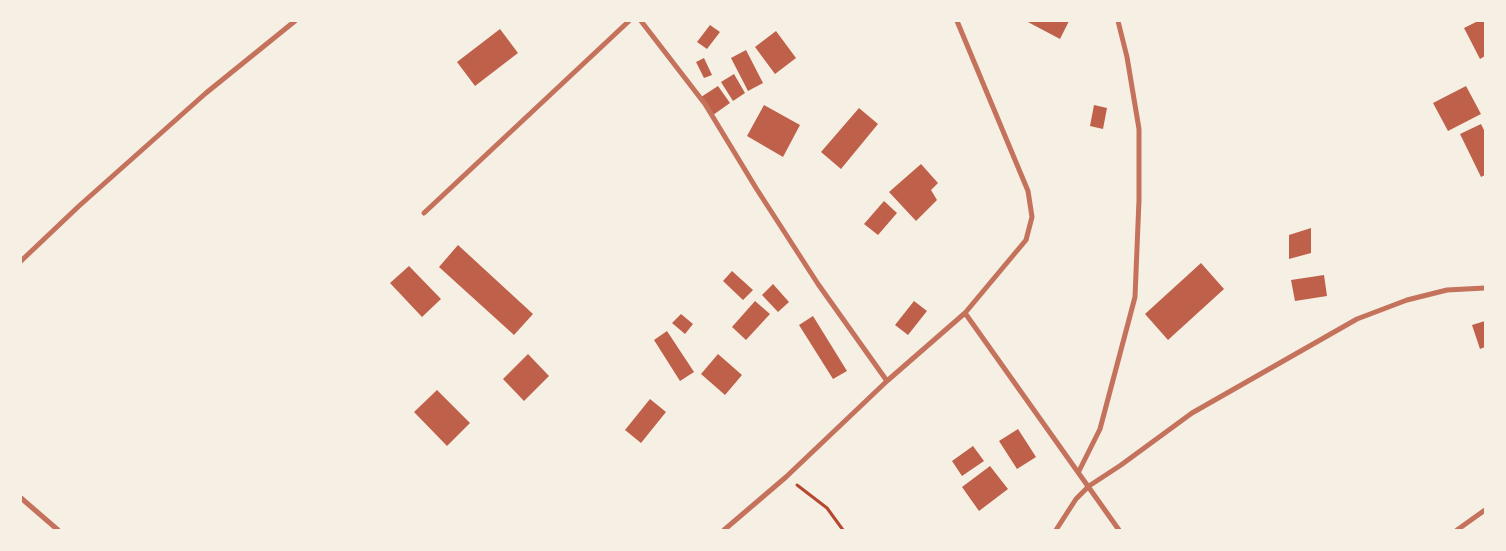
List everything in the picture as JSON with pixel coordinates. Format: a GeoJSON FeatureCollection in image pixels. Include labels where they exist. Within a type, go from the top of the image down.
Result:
{"type":"FeatureCollection","features":[{"type":"Feature","properties":{"kind":"street"},"geometry":{"type":"LineString","coordinates":[[21,261],[79,206],[206,93],[295,21]]}},
{"type":"Feature","properties":{"kind":"street"},"geometry":{"type":"LineString","coordinates":[[424,212],[629,21]]}},
{"type":"Feature","properties":{"kind":"street"},"geometry":{"type":"LineString","coordinates":[[641,21],[705,104],[818,284],[887,381]]}},
{"type":"Feature","properties":{"kind":"street"},"geometry":{"type":"LineString","coordinates":[[724,530],[786,477],[887,381],[965,313],[1026,240],[1032,217],[1028,191],[957,21]]}},
{"type":"Feature","properties":{"kind":"street"},"geometry":{"type":"LineString","coordinates":[[1078,471],[1100,429],[1135,297],[1139,200],[1139,128],[1127,57],[1118,21]]}},
{"type":"Feature","properties":{"kind":"street"},"geometry":{"type":"LineString","coordinates":[[1056,530],[1076,499],[1089,486],[1121,465],[1192,412],[1357,318],[1407,300],[1448,290],[1485,288]]}},
{"type":"Feature","properties":{"kind":"street"},"geometry":{"type":"LineString","coordinates":[[965,313],[1119,530]]}},
{"type":"Feature","properties":{"kind":"street"},"geometry":{"type":"LineString","coordinates":[[21,498],[58,530]]}},
{"type":"Feature","properties":{"kind":"street"},"geometry":{"type":"LineString","coordinates":[[1458,530],[1485,510]]}},
{"type":"Feature","properties":{"kind":"path"},"geometry":{"type":"LineString","coordinates":[[786,477],[826,508],[843,530]]}},
{"type":"Feature","properties":{"kind":"building"},"geometry":{"type":"Polygon","coordinates":[[[1026,21],[1069,21],[1060,39],[1026,21]]]}},
{"type":"Feature","properties":{"kind":"building"},"geometry":{"type":"Polygon","coordinates":[[[1478,21],[1485,21],[1485,56],[1480,59],[1464,28],[1478,21]]]}},
{"type":"Feature","properties":{"kind":"building"},"geometry":{"type":"Polygon","coordinates":[[[710,25],[720,32],[707,49],[697,42],[710,25]]]}},
{"type":"Feature","properties":{"kind":"building"},"geometry":{"type":"Polygon","coordinates":[[[500,29],[518,53],[475,86],[457,62],[500,29]]]}},
{"type":"Feature","properties":{"kind":"building"},"geometry":{"type":"Polygon","coordinates":[[[776,31],[796,58],[775,74],[755,47],[776,31]]]}},
{"type":"Feature","properties":{"kind":"building"},"geometry":{"type":"Polygon","coordinates":[[[746,50],[763,83],[748,91],[731,58],[746,50]]]}},
{"type":"Feature","properties":{"kind":"building"},"geometry":{"type":"Polygon","coordinates":[[[704,58],[712,75],[704,78],[696,62],[704,58]]]}},
{"type":"Feature","properties":{"kind":"building"},"geometry":{"type":"Polygon","coordinates":[[[734,74],[745,93],[733,101],[721,82],[734,74]]]}},
{"type":"Feature","properties":{"kind":"building"},"geometry":{"type":"Polygon","coordinates":[[[718,86],[730,103],[713,115],[701,97],[718,86]]]}},
{"type":"Feature","properties":{"kind":"building"},"geometry":{"type":"Polygon","coordinates":[[[1466,86],[1481,114],[1448,131],[1433,103],[1466,86]]]}},
{"type":"Feature","properties":{"kind":"building"},"geometry":{"type":"Polygon","coordinates":[[[764,105],[800,125],[783,157],[747,136],[764,105]]]}},
{"type":"Feature","properties":{"kind":"building"},"geometry":{"type":"Polygon","coordinates":[[[1094,105],[1107,108],[1103,129],[1090,126],[1094,105]]]}},
{"type":"Feature","properties":{"kind":"building"},"geometry":{"type":"Polygon","coordinates":[[[859,108],[878,124],[841,169],[821,152],[859,108]]]}},
{"type":"Feature","properties":{"kind":"building"},"geometry":{"type":"Polygon","coordinates":[[[1481,124],[1485,132],[1485,175],[1481,177],[1460,134],[1481,124]]]}},
{"type":"Feature","properties":{"kind":"building"},"geometry":{"type":"Polygon","coordinates":[[[921,164],[938,183],[931,190],[937,200],[916,221],[889,192],[921,164]]]}},
{"type":"Feature","properties":{"kind":"building"},"geometry":{"type":"Polygon","coordinates":[[[884,201],[897,213],[878,235],[864,224],[884,201]]]}},
{"type":"Feature","properties":{"kind":"building"},"geometry":{"type":"Polygon","coordinates":[[[1311,228],[1311,253],[1289,259],[1289,235],[1311,228]]]}},
{"type":"Feature","properties":{"kind":"building"},"geometry":{"type":"Polygon","coordinates":[[[458,245],[533,314],[514,335],[439,267],[458,245]]]}},
{"type":"Feature","properties":{"kind":"building"},"geometry":{"type":"Polygon","coordinates":[[[1201,263],[1224,289],[1168,340],[1145,314],[1201,263]]]}},
{"type":"Feature","properties":{"kind":"building"},"geometry":{"type":"Polygon","coordinates":[[[409,266],[441,299],[422,317],[390,283],[409,266]]]}},
{"type":"Feature","properties":{"kind":"building"},"geometry":{"type":"Polygon","coordinates":[[[732,271],[753,290],[743,300],[723,281],[732,271]]]}},
{"type":"Feature","properties":{"kind":"building"},"geometry":{"type":"Polygon","coordinates":[[[1324,275],[1327,296],[1295,301],[1291,280],[1324,275]]]}},
{"type":"Feature","properties":{"kind":"building"},"geometry":{"type":"Polygon","coordinates":[[[773,284],[789,302],[778,312],[762,295],[773,284]]]}},
{"type":"Feature","properties":{"kind":"building"},"geometry":{"type":"Polygon","coordinates":[[[755,301],[770,314],[746,340],[732,327],[755,301]]]}},
{"type":"Feature","properties":{"kind":"building"},"geometry":{"type":"Polygon","coordinates":[[[914,301],[927,311],[908,335],[895,325],[914,301]]]}},
{"type":"Feature","properties":{"kind":"building"},"geometry":{"type":"Polygon","coordinates":[[[681,314],[693,324],[685,334],[672,323],[681,314]]]}},
{"type":"Feature","properties":{"kind":"building"},"geometry":{"type":"Polygon","coordinates":[[[813,316],[847,371],[833,379],[799,325],[813,316]]]}},
{"type":"Feature","properties":{"kind":"building"},"geometry":{"type":"Polygon","coordinates":[[[1485,321],[1485,347],[1480,349],[1472,325],[1485,321]]]}},
{"type":"Feature","properties":{"kind":"building"},"geometry":{"type":"Polygon","coordinates":[[[667,331],[694,372],[680,381],[654,340],[667,331]]]}},
{"type":"Feature","properties":{"kind":"building"},"geometry":{"type":"Polygon","coordinates":[[[528,354],[549,376],[524,401],[503,379],[528,354]]]}},
{"type":"Feature","properties":{"kind":"building"},"geometry":{"type":"Polygon","coordinates":[[[718,354],[742,375],[725,395],[701,374],[718,354]]]}},
{"type":"Feature","properties":{"kind":"building"},"geometry":{"type":"Polygon","coordinates":[[[437,390],[470,423],[447,446],[414,412],[437,390]]]}},
{"type":"Feature","properties":{"kind":"building"},"geometry":{"type":"Polygon","coordinates":[[[650,399],[666,412],[641,443],[625,430],[650,399]]]}},
{"type":"Feature","properties":{"kind":"building"},"geometry":{"type":"Polygon","coordinates":[[[1018,429],[1036,457],[1017,469],[999,441],[1018,429]]]}},
{"type":"Feature","properties":{"kind":"building"},"geometry":{"type":"Polygon","coordinates":[[[973,446],[984,461],[962,476],[952,461],[973,446]]]}},
{"type":"Feature","properties":{"kind":"building"},"geometry":{"type":"Polygon","coordinates":[[[990,466],[1008,489],[979,511],[962,487],[990,466]]]}}]}
